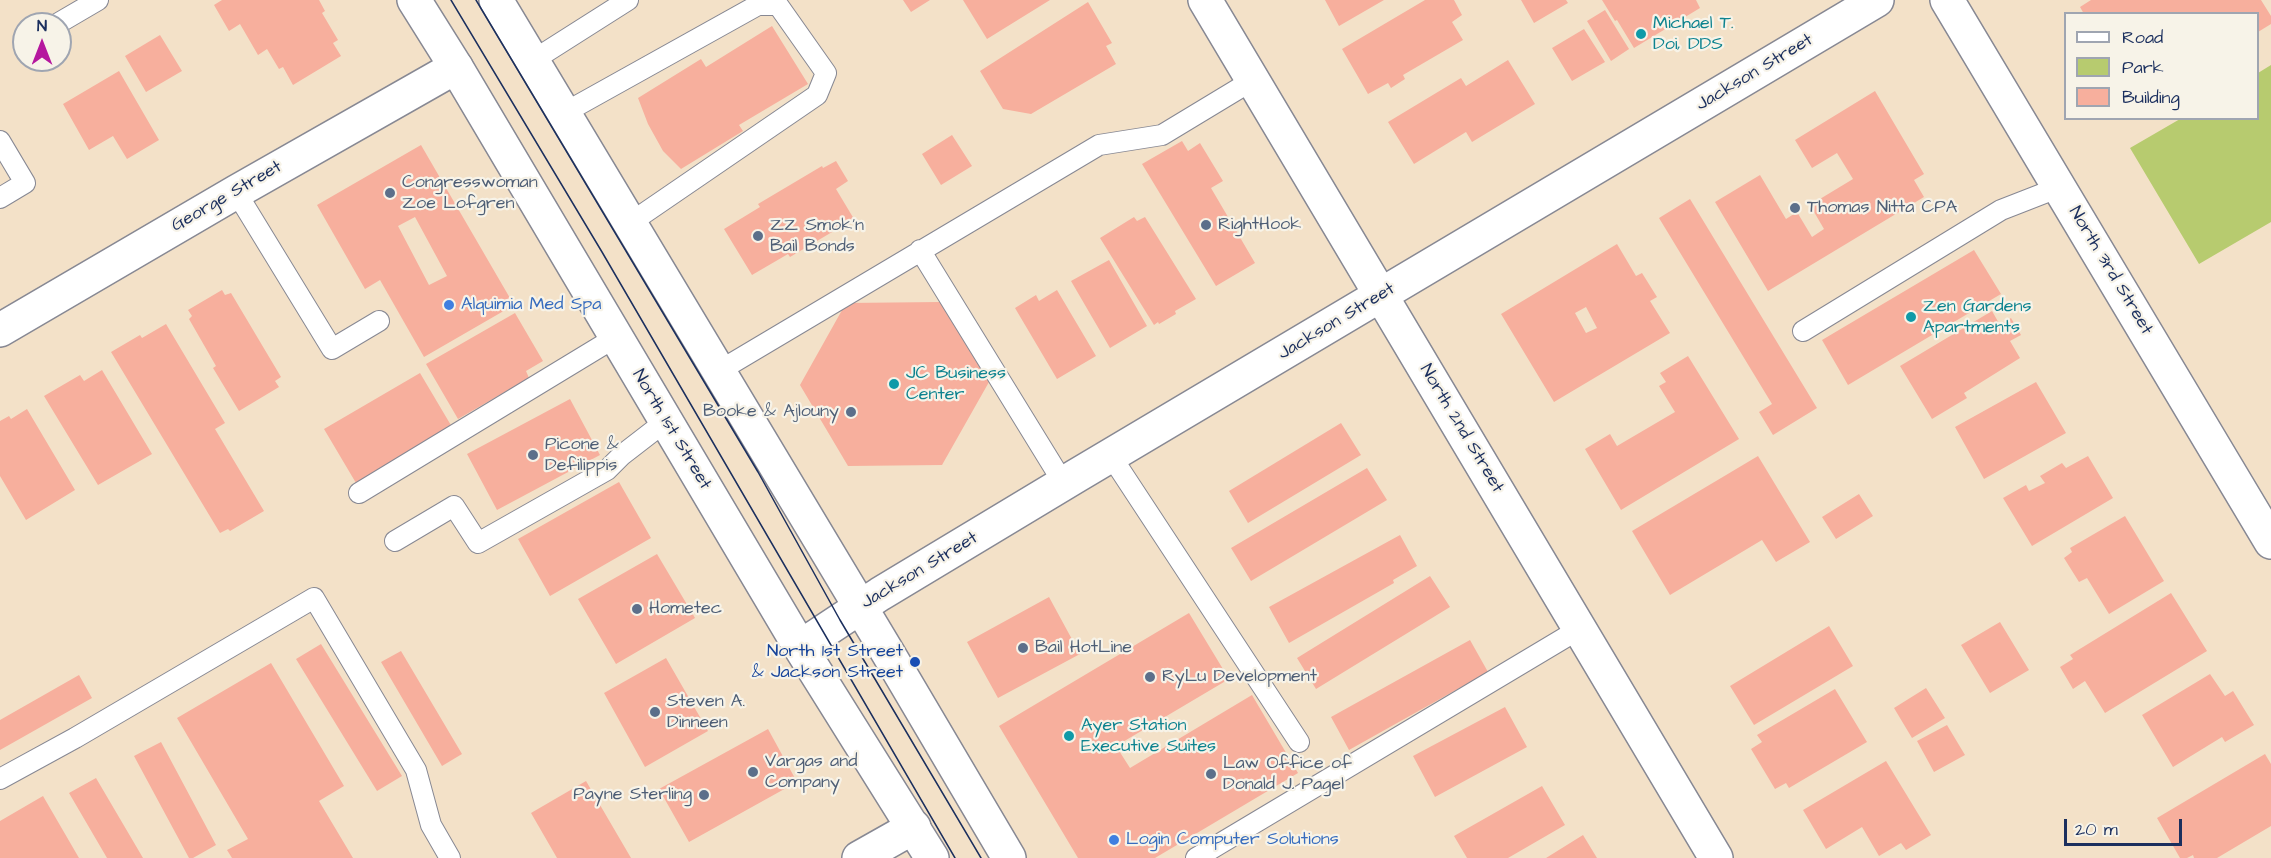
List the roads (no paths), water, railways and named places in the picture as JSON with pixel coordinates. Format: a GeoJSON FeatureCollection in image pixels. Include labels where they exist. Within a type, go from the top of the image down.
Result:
{"type":"FeatureCollection","features":[{"type":"Feature","properties":{"kind":"street","name":"North 1st Street"},"geometry":{"type":"LineString","coordinates":[[414,0],[800,647],[932,858]]}},
{"type":"Feature","properties":{"kind":"street"},"geometry":{"type":"LineString","coordinates":[[496,0],[1008,858]]}},
{"type":"Feature","properties":{"kind":"street","name":"North 2nd Street"},"geometry":{"type":"LineString","coordinates":[[1205,0],[1716,858]]}},
{"type":"Feature","properties":{"kind":"street","name":"Jackson Street"},"geometry":{"type":"LineString","coordinates":[[800,647],[860,607],[1064,484],[1877,0]]}},
{"type":"Feature","properties":{"kind":"street","name":"North 3rd Street"},"geometry":{"type":"LineString","coordinates":[[1947,0],[2271,542]]}},
{"type":"Feature","properties":{"kind":"street","name":"George Street"},"geometry":{"type":"LineString","coordinates":[[0,330],[456,67]]}},
{"type":"Feature","properties":{"kind":"street"},"geometry":{"type":"LineString","coordinates":[[859,858],[914,827]]}},
{"type":"Feature","properties":{"kind":"lane"},"geometry":{"type":"LineString","coordinates":[[72,15],[98,0]]}},
{"type":"Feature","properties":{"kind":"lane"},"geometry":{"type":"LineString","coordinates":[[532,61],[628,0]]}},
{"type":"Feature","properties":{"kind":"lane"},"geometry":{"type":"LineString","coordinates":[[564,113],[758,4],[778,4],[826,73],[817,95],[630,223]]}},
{"type":"Feature","properties":{"kind":"lane"},"geometry":{"type":"LineString","coordinates":[[719,372],[1099,145],[1162,135],[1253,80]]}},
{"type":"Feature","properties":{"kind":"lane"},"geometry":{"type":"LineString","coordinates":[[0,141],[26,183],[0,198]]}},
{"type":"Feature","properties":{"kind":"lane"},"geometry":{"type":"LineString","coordinates":[[1803,331],[2001,210],[2060,187]]}},
{"type":"Feature","properties":{"kind":"lane"},"geometry":{"type":"LineString","coordinates":[[236,192],[332,349],[379,321]]}},
{"type":"Feature","properties":{"kind":"lane"},"geometry":{"type":"LineString","coordinates":[[920,250],[1064,484]]}},
{"type":"Feature","properties":{"kind":"lane"},"geometry":{"type":"LineString","coordinates":[[359,493],[616,337]]}},
{"type":"Feature","properties":{"kind":"lane"},"geometry":{"type":"LineString","coordinates":[[395,540],[454,506],[478,543],[607,470],[622,455],[666,421]]}},
{"type":"Feature","properties":{"kind":"lane"},"geometry":{"type":"LineString","coordinates":[[1111,456],[1299,742]]}},
{"type":"Feature","properties":{"kind":"lane"},"geometry":{"type":"LineString","coordinates":[[0,779],[75,738],[314,598],[416,771],[431,825],[450,858]]}},
{"type":"Feature","properties":{"kind":"lane"},"geometry":{"type":"LineString","coordinates":[[1196,858],[1581,628]]}},
{"type":"Feature","properties":{"kind":"tram line"},"geometry":{"type":"LineString","coordinates":[[451,0],[602,252],[955,858]]}},
{"type":"Feature","properties":{"kind":"tram line"},"geometry":{"type":"LineString","coordinates":[[476,0],[758,472],[840,620],[981,858]]}},
{"type":"Feature","properties":{"kind":"place","name":"Michael T. Doi, DDS"},"geometry":{"type":"Point","coordinates":[1641,34]}},
{"type":"Feature","properties":{"kind":"place","name":"Congresswoman Zoe Lofgren"},"geometry":{"type":"Point","coordinates":[390,193]}},
{"type":"Feature","properties":{"kind":"place","name":"Thomas Nitta CPA"},"geometry":{"type":"Point","coordinates":[1795,208]}},
{"type":"Feature","properties":{"kind":"place","name":"RightHook"},"geometry":{"type":"Point","coordinates":[1206,225]}},
{"type":"Feature","properties":{"kind":"place","name":"ZZ Smok’n Bail Bonds"},"geometry":{"type":"Point","coordinates":[758,236]}},
{"type":"Feature","properties":{"kind":"place","name":"Alquimia Med Spa"},"geometry":{"type":"Point","coordinates":[449,305]}},
{"type":"Feature","properties":{"kind":"place","name":"Zen Gardens Apartments"},"geometry":{"type":"Point","coordinates":[1911,317]}},
{"type":"Feature","properties":{"kind":"place","name":"JC Business Center"},"geometry":{"type":"Point","coordinates":[894,384]}},
{"type":"Feature","properties":{"kind":"place","name":"Booke & Ajlouny"},"geometry":{"type":"Point","coordinates":[851,412]}},
{"type":"Feature","properties":{"kind":"place","name":"Picone & Defilippis"},"geometry":{"type":"Point","coordinates":[533,455]}},
{"type":"Feature","properties":{"kind":"place","name":"Hometec"},"geometry":{"type":"Point","coordinates":[637,609]}},
{"type":"Feature","properties":{"kind":"place","name":"Bail HotLine"},"geometry":{"type":"Point","coordinates":[1023,648]}},
{"type":"Feature","properties":{"kind":"place","name":"North 1st Street & Jackson Street"},"geometry":{"type":"Point","coordinates":[915,662]}},
{"type":"Feature","properties":{"kind":"place","name":"RyLu Development"},"geometry":{"type":"Point","coordinates":[1150,677]}},
{"type":"Feature","properties":{"kind":"place","name":"Steven A. Dinneen"},"geometry":{"type":"Point","coordinates":[655,712]}},
{"type":"Feature","properties":{"kind":"place","name":"Ayer Station Executive Suites"},"geometry":{"type":"Point","coordinates":[1069,736]}},
{"type":"Feature","properties":{"kind":"place","name":"Vargas and Company"},"geometry":{"type":"Point","coordinates":[753,772]}},
{"type":"Feature","properties":{"kind":"place","name":"Law Office of Donald J. Pagel"},"geometry":{"type":"Point","coordinates":[1211,774]}},
{"type":"Feature","properties":{"kind":"place","name":"Payne Sterling"},"geometry":{"type":"Point","coordinates":[704,795]}},
{"type":"Feature","properties":{"kind":"place","name":"Login Computer Solutions"},"geometry":{"type":"Point","coordinates":[1114,840]}}]}
